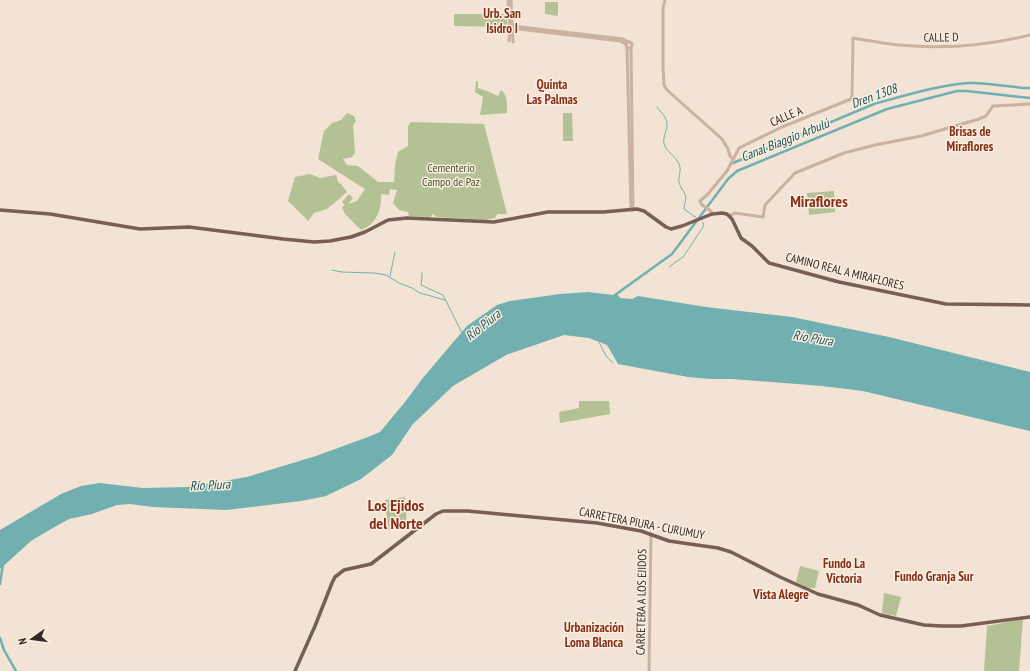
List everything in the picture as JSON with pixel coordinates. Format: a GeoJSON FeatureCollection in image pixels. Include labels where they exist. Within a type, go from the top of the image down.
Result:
{"type":"FeatureCollection","features":[{"type":"Feature","properties":{"kind":"main road"},"geometry":{"type":"LineString","coordinates":[[0,210],[50,214],[140,229],[189,227],[314,242],[351,237],[365,232],[388,220],[398,219],[420,218],[492,222],[548,212],[603,212],[632,210],[644,211],[668,228],[675,229],[712,214],[722,213],[729,216]]}},
{"type":"Feature","properties":{"kind":"main road","name":"CAMINO REAL A MIRAFLORES"},"geometry":{"type":"LineString","coordinates":[[729,216],[741,238],[752,246],[769,263],[839,282],[946,304],[1030,304]]}},
{"type":"Feature","properties":{"kind":"main road","name":"CARRETERA PIURA - CURUMUY"},"geometry":{"type":"LineString","coordinates":[[295,671],[335,577],[344,570],[371,564],[441,511],[468,511],[597,523],[632,529],[669,541],[718,548],[731,552],[780,577],[818,594],[858,605],[880,615],[915,623],[935,626],[961,626],[1030,617]]}},
{"type":"Feature","properties":{"kind":"street"},"geometry":{"type":"LineString","coordinates":[[508,0],[512,28],[509,41]]}},
{"type":"Feature","properties":{"kind":"street"},"geometry":{"type":"LineString","coordinates":[[511,0],[513,42]]}},
{"type":"Feature","properties":{"kind":"street"},"geometry":{"type":"LineString","coordinates":[[665,0],[663,8],[664,85],[667,90],[722,139],[730,156],[733,158]]}},
{"type":"Feature","properties":{"kind":"street"},"geometry":{"type":"LineString","coordinates":[[512,28],[623,38],[628,43],[632,44],[629,47]]}},
{"type":"Feature","properties":{"kind":"street","name":"CALLE D"},"geometry":{"type":"LineString","coordinates":[[851,98],[853,38],[901,45],[949,47],[1030,36]]}},
{"type":"Feature","properties":{"kind":"street"},"geometry":{"type":"LineString","coordinates":[[628,43],[632,210]]}},
{"type":"Feature","properties":{"kind":"street","name":"CALLE A"},"geometry":{"type":"LineString","coordinates":[[712,214],[711,210],[702,205],[700,201],[727,171],[739,148],[782,127],[851,98]]}},
{"type":"Feature","properties":{"kind":"street"},"geometry":{"type":"LineString","coordinates":[[729,216],[734,213],[763,217],[765,205],[795,173],[844,154],[875,145],[921,136],[979,119],[986,116],[993,106],[1030,104]]}},
{"type":"Feature","properties":{"kind":"street","name":"CARRETERA A LOS EJIDOS"},"geometry":{"type":"LineString","coordinates":[[648,671],[651,534]]}},
{"type":"Feature","properties":{"kind":"green space"},"geometry":{"type":"Polygon","coordinates":[[[545,2],[558,2],[558,16],[545,14],[545,2]]]}},
{"type":"Feature","properties":{"kind":"green space"},"geometry":{"type":"Polygon","coordinates":[[[454,14],[506,14],[508,27],[454,26],[454,14]]]}},
{"type":"Feature","properties":{"kind":"green space"},"geometry":{"type":"Polygon","coordinates":[[[476,81],[478,81],[478,88],[498,96],[501,90],[503,92],[507,103],[507,113],[480,115],[483,97],[475,92],[476,81]]]}},
{"type":"Feature","properties":{"kind":"green space","name":"Cementerio Campo de Paz"},"geometry":{"type":"Polygon","coordinates":[[[347,113],[354,116],[356,121],[353,125],[355,153],[352,157],[343,159],[347,165],[358,166],[378,182],[394,182],[395,164],[398,152],[408,146],[408,126],[411,122],[484,124],[507,214],[498,214],[495,218],[486,220],[437,217],[433,214],[431,217],[409,216],[408,212],[399,210],[393,203],[397,190],[390,189],[389,195],[381,194],[377,216],[371,224],[361,230],[345,214],[342,207],[345,205],[342,202],[349,194],[353,198],[348,204],[357,201],[365,189],[318,159],[324,131],[332,123],[341,120],[347,113]]]}},
{"type":"Feature","properties":{"kind":"green space"},"geometry":{"type":"Polygon","coordinates":[[[563,113],[572,113],[573,141],[563,141],[563,113]]]}},
{"type":"Feature","properties":{"kind":"green space"},"geometry":{"type":"Polygon","coordinates":[[[310,174],[320,178],[336,175],[338,182],[347,192],[327,209],[314,213],[308,221],[288,201],[295,177],[310,174]]]}},
{"type":"Feature","properties":{"kind":"green space"},"geometry":{"type":"Polygon","coordinates":[[[834,191],[835,212],[809,215],[807,193],[834,191]]]}},
{"type":"Feature","properties":{"kind":"green space"},"geometry":{"type":"Polygon","coordinates":[[[579,401],[609,401],[610,414],[560,423],[559,412],[579,408],[579,401]]]}},
{"type":"Feature","properties":{"kind":"green space"},"geometry":{"type":"Polygon","coordinates":[[[405,497],[407,527],[388,530],[385,500],[405,497]]]}},
{"type":"Feature","properties":{"kind":"green space"},"geometry":{"type":"Polygon","coordinates":[[[800,566],[819,571],[815,588],[809,588],[796,582],[800,566]]]}},
{"type":"Feature","properties":{"kind":"green space"},"geometry":{"type":"Polygon","coordinates":[[[884,593],[901,597],[896,616],[882,613],[884,593]]]}},
{"type":"Feature","properties":{"kind":"green space"},"geometry":{"type":"Polygon","coordinates":[[[1023,619],[1019,671],[984,671],[987,626],[1023,619]]]}},
{"type":"Feature","properties":{"kind":"water","name":"Río Piura"},"geometry":{"type":"Polygon","coordinates":[[[588,292],[613,295],[616,293],[620,298],[632,299],[638,296],[706,307],[792,317],[889,337],[1030,372],[1030,431],[863,391],[822,386],[688,377],[618,364],[607,345],[589,338],[564,335],[506,355],[453,386],[412,425],[392,455],[361,479],[326,496],[301,501],[226,510],[153,507],[130,504],[117,505],[92,514],[69,519],[31,541],[0,569],[0,530],[61,494],[81,486],[100,483],[143,488],[189,487],[247,477],[316,456],[368,437],[380,432],[467,326],[497,305],[510,301],[560,294],[588,292]]]}},
{"type":"Feature","properties":{"kind":"waterway","name":"Dren 1308"},"geometry":{"type":"LineString","coordinates":[[733,163],[874,104],[921,91],[969,83],[984,83],[1030,88]]}},
{"type":"Feature","properties":{"kind":"waterway","name":"Canal Biaggio Arbulú"},"geometry":{"type":"LineString","coordinates":[[615,295],[672,254],[728,179],[737,171],[887,109],[957,91],[1030,98]]}},
{"type":"Feature","properties":{"kind":"waterway"},"geometry":{"type":"LineString","coordinates":[[657,107],[667,121],[667,128],[664,137],[665,147],[678,161],[680,166],[679,182],[686,196],[684,209],[698,219]]}},
{"type":"Feature","properties":{"kind":"waterway"},"geometry":{"type":"LineString","coordinates":[[669,267],[683,257],[703,227],[704,224],[702,222]]}},
{"type":"Feature","properties":{"kind":"waterway"},"geometry":{"type":"LineString","coordinates":[[390,276],[395,252]]}},
{"type":"Feature","properties":{"kind":"waterway"},"geometry":{"type":"LineString","coordinates":[[332,270],[386,275],[420,293],[445,300]]}},
{"type":"Feature","properties":{"kind":"waterway","name":"Río Piura"},"geometry":{"type":"LineString","coordinates":[[422,273],[421,285],[443,295],[462,333]]}},
{"type":"Feature","properties":{"kind":"waterway"},"geometry":{"type":"LineString","coordinates":[[599,342],[606,356],[613,363]]}},
{"type":"Feature","properties":{"kind":"waterway"},"geometry":{"type":"LineString","coordinates":[[0,584],[3,564]]}},
{"type":"Feature","properties":{"kind":"waterway"},"geometry":{"type":"LineString","coordinates":[[0,638],[4,650],[16,671]]}},
{"type":"Feature","properties":{"kind":"district","name":"Urb. San Isidro I"},"geometry":{"type":"Point","coordinates":[502,20]}},
{"type":"Feature","properties":{"kind":"district","name":"Quinta Las Palmas"},"geometry":{"type":"Point","coordinates":[552,92]}},
{"type":"Feature","properties":{"kind":"district","name":"Brisas de Miraflores"},"geometry":{"type":"Point","coordinates":[970,138]}},
{"type":"Feature","properties":{"kind":"district","name":"Miraflores"},"geometry":{"type":"Point","coordinates":[819,201]}},
{"type":"Feature","properties":{"kind":"district","name":"Los Ejidos del Norte"},"geometry":{"type":"Point","coordinates":[396,514]}},
{"type":"Feature","properties":{"kind":"district","name":"Fundo La Victoria"},"geometry":{"type":"Point","coordinates":[844,570]}},
{"type":"Feature","properties":{"kind":"district","name":"Fundo Granja Sur"},"geometry":{"type":"Point","coordinates":[934,576]}},
{"type":"Feature","properties":{"kind":"district","name":"Vista Alegre"},"geometry":{"type":"Point","coordinates":[781,594]}},
{"type":"Feature","properties":{"kind":"district","name":"Urbanización Loma Blanca"},"geometry":{"type":"Point","coordinates":[594,634]}}]}
